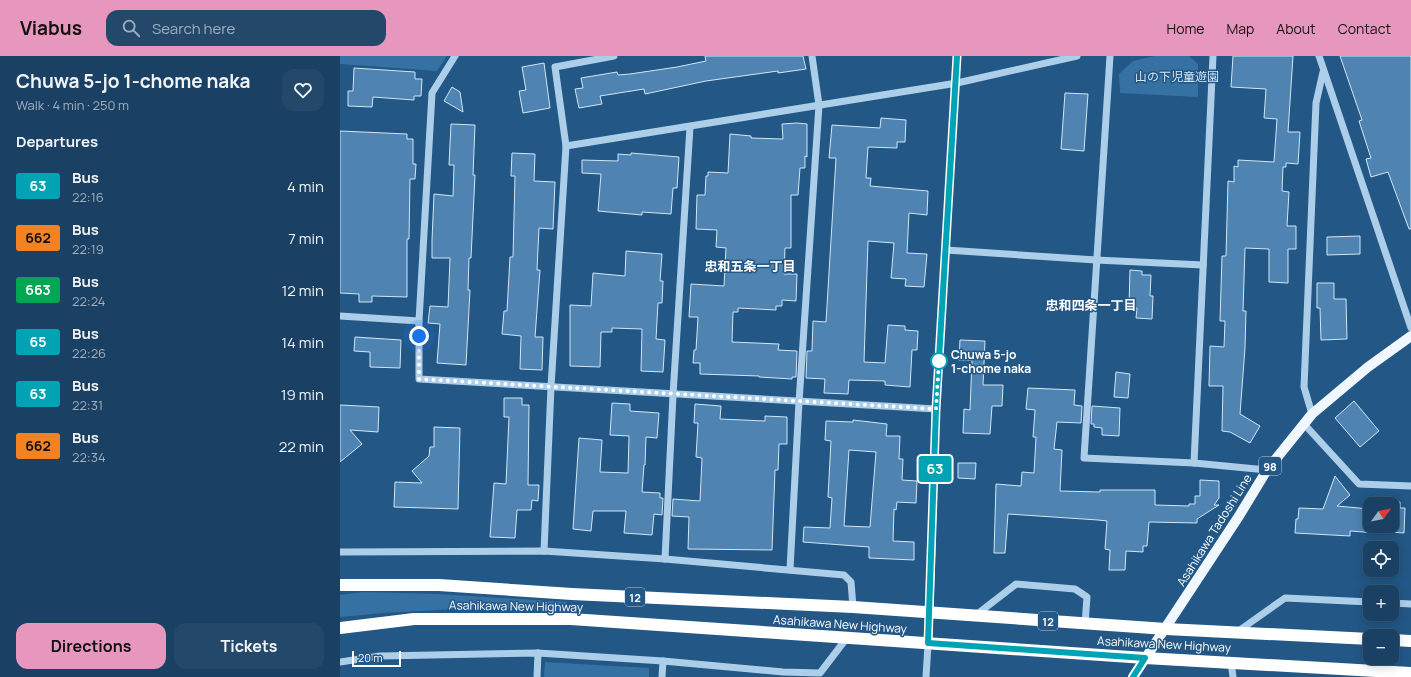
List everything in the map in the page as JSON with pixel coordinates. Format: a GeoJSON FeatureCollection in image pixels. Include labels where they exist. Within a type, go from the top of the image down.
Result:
{"type":"FeatureCollection","features":[{"type":"Feature","properties":{"kind":"highway","name":"Asahikawa New Highway"},"geometry":{"type":"LineString","coordinates":[[340,585],[439,585],[572,594],[852,607],[1085,624],[1363,639]]}},
{"type":"Feature","properties":{"kind":"highway","name":"Asahikawa New Highway"},"geometry":{"type":"LineString","coordinates":[[340,628],[414,619],[571,619],[846,639],[1411,673]]}},
{"type":"Feature","properties":{"kind":"highway"},"geometry":{"type":"LineString","coordinates":[[1399,640],[1411,641]]}},
{"type":"Feature","properties":{"kind":"main road","name":"Asahikawa Tadoshi Line"},"geometry":{"type":"LineString","coordinates":[[1133,677],[1166,629],[1267,470],[1305,425],[1312,414],[1368,367],[1411,336]]}},
{"type":"Feature","properties":{"kind":"street"},"geometry":{"type":"LineString","coordinates":[[455,56],[432,93],[419,321],[419,379],[673,395],[936,409]]}},
{"type":"Feature","properties":{"kind":"street"},"geometry":{"type":"LineString","coordinates":[[544,551],[551,387],[566,146],[555,66],[614,56]]}},
{"type":"Feature","properties":{"kind":"street"},"geometry":{"type":"LineString","coordinates":[[790,569],[799,402],[820,105],[812,56]]}},
{"type":"Feature","properties":{"kind":"street"},"geometry":{"type":"LineString","coordinates":[[926,677],[930,613],[936,409],[957,56]]}},
{"type":"Feature","properties":{"kind":"street"},"geometry":{"type":"LineString","coordinates":[[566,146],[956,83],[1077,56]]}},
{"type":"Feature","properties":{"kind":"street"},"geometry":{"type":"LineString","coordinates":[[1110,56],[1084,458],[1194,463],[1267,470]]}},
{"type":"Feature","properties":{"kind":"street"},"geometry":{"type":"LineString","coordinates":[[1194,463],[1213,56]]}},
{"type":"Feature","properties":{"kind":"street"},"geometry":{"type":"LineString","coordinates":[[1319,56],[1323,72],[1411,328]]}},
{"type":"Feature","properties":{"kind":"street"},"geometry":{"type":"LineString","coordinates":[[1312,414],[1304,387],[1316,104],[1323,72]]}},
{"type":"Feature","properties":{"kind":"street"},"geometry":{"type":"LineString","coordinates":[[665,559],[673,395],[690,127]]}},
{"type":"Feature","properties":{"kind":"street"},"geometry":{"type":"LineString","coordinates":[[946,250],[1096,260],[1203,265]]}},
{"type":"Feature","properties":{"kind":"street"},"geometry":{"type":"LineString","coordinates":[[340,316],[419,321]]}},
{"type":"Feature","properties":{"kind":"street"},"geometry":{"type":"LineString","coordinates":[[1305,425],[1359,484],[1411,486]]}},
{"type":"Feature","properties":{"kind":"street"},"geometry":{"type":"LineString","coordinates":[[340,552],[544,551],[790,569],[844,575],[851,582],[852,607]]}},
{"type":"Feature","properties":{"kind":"street"},"geometry":{"type":"LineString","coordinates":[[975,616],[1016,584],[1075,588],[1088,597],[1085,624]]}},
{"type":"Feature","properties":{"kind":"street"},"geometry":{"type":"LineString","coordinates":[[1237,632],[1285,598],[1363,602]]}},
{"type":"Feature","properties":{"kind":"street"},"geometry":{"type":"LineString","coordinates":[[1399,603],[1411,604]]}},
{"type":"Feature","properties":{"kind":"street"},"geometry":{"type":"LineString","coordinates":[[340,662],[380,656],[538,653],[663,661],[783,675],[820,673],[846,639]]}},
{"type":"Feature","properties":{"kind":"street"},"geometry":{"type":"LineString","coordinates":[[537,677],[538,653]]}},
{"type":"Feature","properties":{"kind":"street"},"geometry":{"type":"LineString","coordinates":[[662,677],[663,661]]}},
{"type":"Feature","properties":{"kind":"street"},"geometry":{"type":"LineString","coordinates":[[1231,662],[1233,677]]}},
{"type":"Feature","properties":{"kind":"green space"},"geometry":{"type":"Polygon","coordinates":[[[340,56],[447,56],[437,71],[340,64],[340,56]]]}},
{"type":"Feature","properties":{"kind":"green space","name":"山の下児童遊園"},"geometry":{"type":"Polygon","coordinates":[[[1155,56],[1189,56],[1198,64],[1198,97],[1120,93],[1119,74],[1133,61],[1155,56]]]}},
{"type":"Feature","properties":{"kind":"green space"},"geometry":{"type":"Polygon","coordinates":[[[363,592],[439,594],[567,602],[566,610],[475,608],[340,617],[340,595],[363,592]]]}},
{"type":"Feature","properties":{"kind":"green space"},"geometry":{"type":"Polygon","coordinates":[[[545,662],[649,668],[649,677],[544,677],[545,662]]]}},
{"type":"Feature","properties":{"kind":"building"},"geometry":{"type":"Polygon","coordinates":[[[705,56],[803,56],[806,69],[778,73],[778,71],[706,81],[645,94],[644,89],[600,96],[602,104],[579,108],[575,89],[583,88],[581,78],[617,72],[618,75],[630,74],[677,67],[706,61],[705,56]]]}},
{"type":"Feature","properties":{"kind":"building"},"geometry":{"type":"Polygon","coordinates":[[[1233,56],[1293,56],[1288,132],[1300,132],[1298,164],[1286,163],[1286,167],[1283,167],[1282,191],[1289,192],[1287,226],[1296,226],[1296,249],[1288,249],[1288,283],[1269,282],[1269,249],[1245,248],[1243,311],[1246,311],[1245,348],[1240,414],[1260,426],[1250,443],[1230,432],[1222,431],[1223,386],[1209,386],[1210,346],[1224,347],[1225,321],[1220,321],[1222,256],[1226,256],[1228,181],[1234,182],[1234,166],[1238,167],[1238,160],[1274,162],[1277,119],[1264,118],[1266,89],[1231,87],[1233,56]]]}},
{"type":"Feature","properties":{"kind":"building"},"geometry":{"type":"Polygon","coordinates":[[[1340,56],[1411,56],[1411,229],[1409,229],[1388,172],[1371,177],[1366,159],[1371,158],[1359,121],[1362,120],[1340,56]]]}},
{"type":"Feature","properties":{"kind":"building"},"geometry":{"type":"Polygon","coordinates":[[[544,63],[550,108],[523,113],[519,91],[526,90],[522,67],[544,63]]]}},
{"type":"Feature","properties":{"kind":"building"},"geometry":{"type":"Polygon","coordinates":[[[354,68],[415,72],[415,79],[422,79],[421,96],[414,96],[414,100],[373,97],[372,107],[348,106],[348,91],[353,91],[354,68]]]}},
{"type":"Feature","properties":{"kind":"building"},"geometry":{"type":"Polygon","coordinates":[[[452,87],[460,92],[463,112],[444,101],[452,87]]]}},
{"type":"Feature","properties":{"kind":"building"},"geometry":{"type":"Polygon","coordinates":[[[1065,93],[1088,94],[1084,151],[1061,149],[1065,93]]]}},
{"type":"Feature","properties":{"kind":"building"},"geometry":{"type":"Polygon","coordinates":[[[881,118],[906,120],[905,142],[897,142],[897,148],[868,147],[866,178],[871,178],[870,186],[928,191],[927,215],[909,213],[907,253],[927,254],[924,287],[905,286],[906,279],[891,278],[894,243],[868,241],[864,362],[885,363],[888,325],[905,326],[905,330],[918,331],[917,350],[912,350],[910,387],[885,385],[885,381],[849,380],[848,394],[824,393],[825,379],[806,378],[807,351],[812,351],[813,321],[826,322],[836,158],[829,158],[832,125],[880,128],[881,118]]]}},
{"type":"Feature","properties":{"kind":"building"},"geometry":{"type":"Polygon","coordinates":[[[451,124],[475,125],[473,175],[475,175],[471,258],[469,258],[468,290],[470,290],[466,365],[437,363],[440,324],[428,323],[430,306],[448,307],[450,258],[432,258],[432,240],[434,194],[453,196],[454,165],[449,165],[451,124]]]}},
{"type":"Feature","properties":{"kind":"building"},"geometry":{"type":"Polygon","coordinates":[[[782,124],[807,124],[807,157],[805,156],[805,168],[800,168],[798,195],[791,195],[791,248],[785,248],[784,274],[797,274],[796,301],[782,300],[782,306],[776,306],[776,310],[738,308],[738,312],[733,312],[732,342],[779,344],[778,350],[797,351],[796,377],[792,377],[792,379],[759,376],[700,374],[700,363],[693,363],[694,350],[696,350],[698,317],[689,317],[691,284],[724,286],[726,248],[716,247],[717,230],[696,229],[697,195],[705,195],[706,176],[708,176],[708,172],[728,173],[730,134],[751,136],[751,138],[783,139],[782,124]]]}},
{"type":"Feature","properties":{"kind":"building"},"geometry":{"type":"Polygon","coordinates":[[[340,131],[407,134],[407,139],[413,139],[413,164],[416,164],[415,179],[410,179],[409,239],[407,239],[407,297],[372,296],[372,302],[359,302],[359,294],[340,293],[340,131]]]}},
{"type":"Feature","properties":{"kind":"building"},"geometry":{"type":"Polygon","coordinates":[[[512,153],[535,154],[534,181],[555,182],[553,229],[539,228],[537,270],[540,270],[535,337],[543,337],[542,370],[520,369],[521,336],[502,334],[504,311],[507,311],[510,257],[513,257],[515,176],[511,176],[512,153]]]}},
{"type":"Feature","properties":{"kind":"building"},"geometry":{"type":"Polygon","coordinates":[[[631,153],[679,157],[677,188],[673,188],[671,214],[642,212],[642,215],[598,211],[601,174],[582,173],[582,160],[618,161],[618,154],[631,155],[631,153]]]}},
{"type":"Feature","properties":{"kind":"building"},"geometry":{"type":"Polygon","coordinates":[[[1360,236],[1360,254],[1327,255],[1327,237],[1360,236]]]}},
{"type":"Feature","properties":{"kind":"building"},"geometry":{"type":"Polygon","coordinates":[[[626,251],[662,254],[660,281],[663,281],[662,303],[658,303],[656,339],[665,340],[663,372],[641,371],[642,329],[612,328],[612,332],[601,332],[600,367],[570,366],[570,305],[591,306],[593,273],[625,276],[626,251]]]}},
{"type":"Feature","properties":{"kind":"building"},"geometry":{"type":"Polygon","coordinates":[[[1130,270],[1142,271],[1142,275],[1151,275],[1150,296],[1153,296],[1152,319],[1136,318],[1137,308],[1129,307],[1130,270]]]}},
{"type":"Feature","properties":{"kind":"building"},"geometry":{"type":"Polygon","coordinates":[[[1317,283],[1334,283],[1334,299],[1346,299],[1347,339],[1321,340],[1320,308],[1317,308],[1317,283]]]}},
{"type":"Feature","properties":{"kind":"building"},"geometry":{"type":"Polygon","coordinates":[[[355,337],[401,340],[400,368],[370,367],[370,352],[354,351],[355,337]]]}},
{"type":"Feature","properties":{"kind":"building"},"geometry":{"type":"Polygon","coordinates":[[[960,340],[985,341],[983,385],[1003,385],[1002,406],[992,406],[990,434],[963,433],[964,409],[970,410],[972,360],[959,360],[960,340]]]}},
{"type":"Feature","properties":{"kind":"building"},"geometry":{"type":"Polygon","coordinates":[[[1116,372],[1130,374],[1128,398],[1114,397],[1116,372]]]}},
{"type":"Feature","properties":{"kind":"building"},"geometry":{"type":"Polygon","coordinates":[[[1028,388],[1075,390],[1074,405],[1082,406],[1081,423],[1057,422],[1054,449],[1062,450],[1060,491],[1100,492],[1100,490],[1155,490],[1155,505],[1189,506],[1189,504],[1195,504],[1195,496],[1200,496],[1200,480],[1219,481],[1219,498],[1214,505],[1219,505],[1197,519],[1197,523],[1149,522],[1147,546],[1143,546],[1143,552],[1126,551],[1125,570],[1109,570],[1110,550],[1105,549],[1107,521],[1008,514],[1005,553],[994,553],[996,484],[1021,486],[1022,472],[1034,473],[1036,437],[1033,437],[1035,410],[1026,409],[1028,388]]]}},
{"type":"Feature","properties":{"kind":"building"},"geometry":{"type":"Polygon","coordinates":[[[504,398],[522,398],[522,405],[529,405],[528,485],[539,485],[538,501],[532,500],[531,510],[517,510],[515,538],[490,537],[494,483],[506,484],[509,417],[504,417],[504,398]]]}},
{"type":"Feature","properties":{"kind":"building"},"geometry":{"type":"Polygon","coordinates":[[[1354,401],[1379,431],[1360,447],[1335,418],[1354,401]]]}},
{"type":"Feature","properties":{"kind":"building"},"geometry":{"type":"Polygon","coordinates":[[[612,403],[630,404],[630,411],[659,413],[657,438],[646,437],[642,492],[660,493],[660,498],[663,498],[662,515],[654,514],[652,535],[624,533],[626,511],[593,511],[591,531],[573,529],[579,438],[602,440],[600,472],[628,473],[629,436],[610,435],[612,403]]]}},
{"type":"Feature","properties":{"kind":"building"},"geometry":{"type":"Polygon","coordinates":[[[695,404],[721,406],[720,419],[765,421],[765,416],[787,417],[787,444],[779,444],[778,470],[775,470],[772,550],[688,549],[689,517],[672,516],[673,499],[700,501],[702,458],[696,457],[698,423],[694,423],[695,404]]]}},
{"type":"Feature","properties":{"kind":"building"},"geometry":{"type":"Polygon","coordinates":[[[340,405],[379,407],[378,432],[350,430],[362,444],[340,462],[340,405]]]}},
{"type":"Feature","properties":{"kind":"building"},"geometry":{"type":"Polygon","coordinates":[[[1092,406],[1120,408],[1119,436],[1102,435],[1102,428],[1094,427],[1094,424],[1091,424],[1092,406]]]}},
{"type":"Feature","properties":{"kind":"building"},"geometry":{"type":"Polygon","coordinates":[[[853,420],[887,424],[886,436],[900,436],[899,459],[903,459],[902,480],[917,481],[916,503],[897,502],[896,510],[894,509],[893,541],[914,542],[914,560],[869,558],[869,547],[803,542],[804,527],[830,528],[832,498],[828,497],[831,441],[825,440],[826,421],[853,422],[853,420]],[[849,450],[844,526],[870,527],[876,452],[849,450]]]}},
{"type":"Feature","properties":{"kind":"building"},"geometry":{"type":"Polygon","coordinates":[[[434,427],[460,428],[458,509],[394,507],[395,482],[422,483],[412,471],[429,456],[430,447],[434,447],[434,427]]]}},
{"type":"Feature","properties":{"kind":"building"},"geometry":{"type":"Polygon","coordinates":[[[958,463],[976,463],[975,479],[958,478],[958,463]]]}},
{"type":"Feature","properties":{"kind":"building"},"geometry":{"type":"Polygon","coordinates":[[[1335,476],[1350,495],[1337,506],[1363,508],[1363,532],[1350,531],[1350,536],[1295,533],[1296,519],[1298,519],[1299,508],[1323,509],[1335,476]]]}},
{"type":"Feature","properties":{"kind":"building"},"geometry":{"type":"Polygon","coordinates":[[[1399,502],[1400,508],[1405,508],[1404,533],[1399,533],[1399,502]]]}},
{"type":"Feature","properties":{"kind":"bus line","name":"63"},"geometry":{"type":"LineString","coordinates":[[957,56],[956,98],[936,409],[928,643],[1145,658],[1133,677]]}},
{"type":"Feature","properties":{"kind":"place","name":"Chuwa 5-jo 1-chome naka"},"geometry":{"type":"Point","coordinates":[939,361]}},
{"type":"Feature","properties":{"kind":"district","name":"忠和五条一丁目"},"geometry":{"type":"Point","coordinates":[750,266]}},
{"type":"Feature","properties":{"kind":"district","name":"忠和四条一丁目"},"geometry":{"type":"Point","coordinates":[1091,305]}},
{"type":"Feature","properties":{"kind":"route"},"geometry":{"type":"LineString","coordinates":[[419,336],[419,379],[936,409],[939,361]]}}]}
